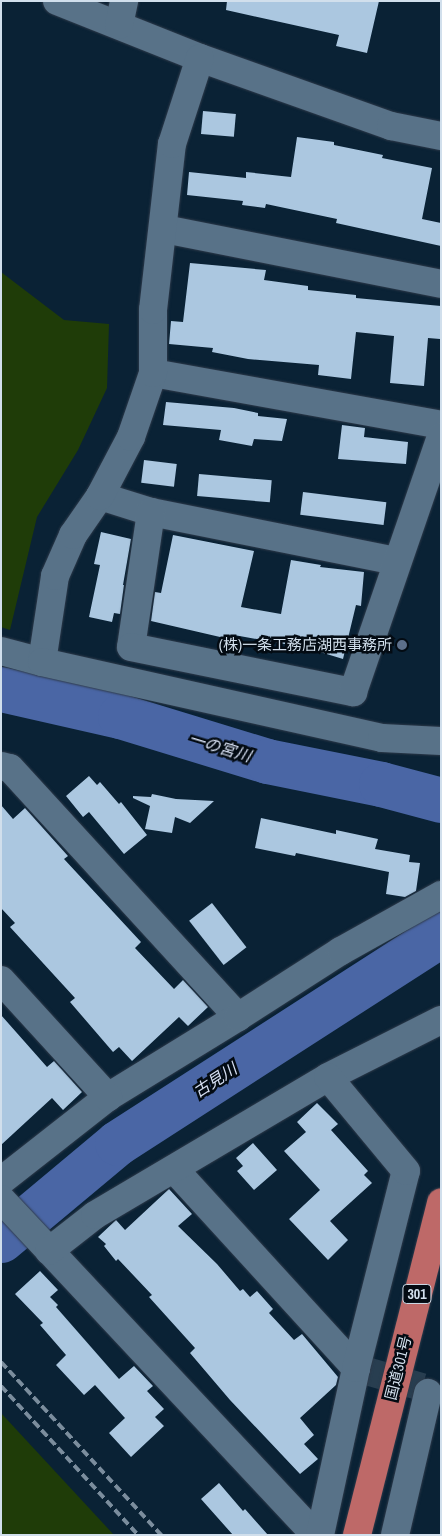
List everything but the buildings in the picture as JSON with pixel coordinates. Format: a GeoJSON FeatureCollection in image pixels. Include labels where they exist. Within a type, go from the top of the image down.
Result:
{"type":"FeatureCollection","features":[{"type":"Feature","properties":{"kind":"highway","name":"国道301号"},"geometry":{"type":"LineString","coordinates":[[357,1535],[392,1387],[441,1202]]}},
{"type":"Feature","properties":{"kind":"street"},"geometry":{"type":"LineString","coordinates":[[57,1],[121,13],[200,58],[392,126],[441,136]]}},
{"type":"Feature","properties":{"kind":"street"},"geometry":{"type":"LineString","coordinates":[[42,662],[55,576],[73,535],[100,496],[131,436],[153,373],[153,310],[164,229],[172,144],[200,58]]}},
{"type":"Feature","properties":{"kind":"street"},"geometry":{"type":"LineString","coordinates":[[164,229],[441,284]]}},
{"type":"Feature","properties":{"kind":"street"},"geometry":{"type":"LineString","coordinates":[[153,373],[441,425]]}},
{"type":"Feature","properties":{"kind":"street"},"geometry":{"type":"LineString","coordinates":[[151,512],[132,646],[353,692],[441,437]]}},
{"type":"Feature","properties":{"kind":"street"},"geometry":{"type":"LineString","coordinates":[[100,496],[151,512],[397,561]]}},
{"type":"Feature","properties":{"kind":"street"},"geometry":{"type":"LineString","coordinates":[[1,651],[42,662],[382,738],[438,741]]}},
{"type":"Feature","properties":{"kind":"street"},"geometry":{"type":"LineString","coordinates":[[1,766],[10,768],[238,1017]]}},
{"type":"Feature","properties":{"kind":"street"},"geometry":{"type":"LineString","coordinates":[[1,1181],[108,1097],[341,951],[441,895]]}},
{"type":"Feature","properties":{"kind":"street"},"geometry":{"type":"LineString","coordinates":[[1,980],[108,1097]]}},
{"type":"Feature","properties":{"kind":"street"},"geometry":{"type":"LineString","coordinates":[[45,1247],[95,1215],[328,1077],[441,1020]]}},
{"type":"Feature","properties":{"kind":"street"},"geometry":{"type":"LineString","coordinates":[[320,1535],[356,1368],[406,1171],[328,1077]]}},
{"type":"Feature","properties":{"kind":"street"},"geometry":{"type":"LineString","coordinates":[[174,1169],[356,1368]]}},
{"type":"Feature","properties":{"kind":"street"},"geometry":{"type":"LineString","coordinates":[[1,1199],[315,1535]]}},
{"type":"Feature","properties":{"kind":"street"},"geometry":{"type":"LineString","coordinates":[[395,1535],[430,1395]]}},
{"type":"Feature","properties":{"kind":"green space"},"geometry":{"type":"Polygon","coordinates":[[[1,272],[64,320],[109,324],[107,388],[78,450],[37,517],[10,630],[1,627],[1,272]]]}},
{"type":"Feature","properties":{"kind":"green space"},"geometry":{"type":"Polygon","coordinates":[[[1,1413],[114,1535],[1,1535],[1,1413]]]}},
{"type":"Feature","properties":{"kind":"waterway","name":"一の宮川"},"geometry":{"type":"LineString","coordinates":[[1,689],[120,716],[267,761],[381,784],[441,800]]}},
{"type":"Feature","properties":{"kind":"waterway","name":"古見川"},"geometry":{"type":"LineString","coordinates":[[1,1240],[117,1143],[441,934]]}},
{"type":"Feature","properties":{"kind":"tunnel"},"geometry":{"type":"LineString","coordinates":[[356,1368],[422,1387]]}},
{"type":"Feature","properties":{"kind":"railway"},"geometry":{"type":"LineString","coordinates":[[1,1362],[161,1535]]}},
{"type":"Feature","properties":{"kind":"railway"},"geometry":{"type":"LineString","coordinates":[[1,1386],[138,1535]]}},
{"type":"Feature","properties":{"kind":"place","name":"(株)一条工務店湖西事務所"},"geometry":{"type":"Point","coordinates":[402,645]}}]}
